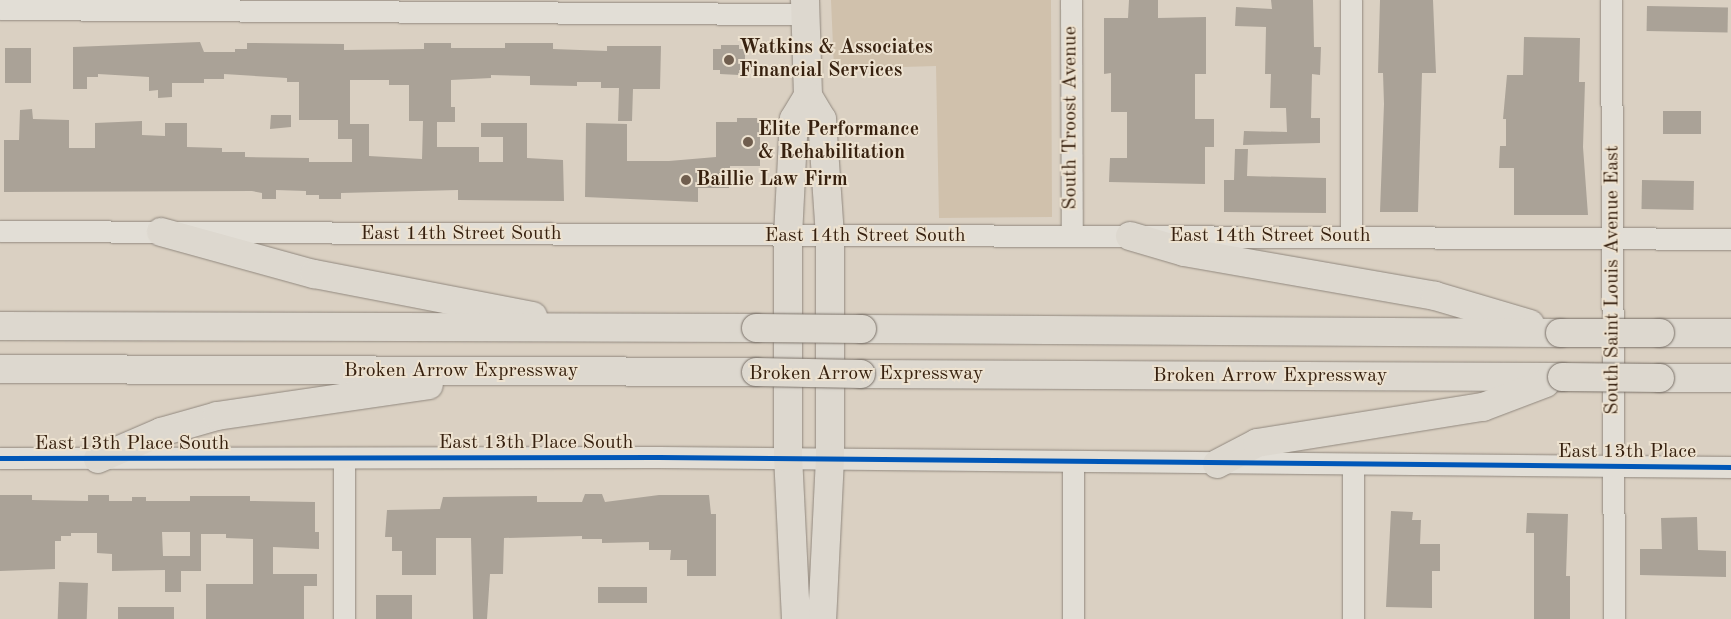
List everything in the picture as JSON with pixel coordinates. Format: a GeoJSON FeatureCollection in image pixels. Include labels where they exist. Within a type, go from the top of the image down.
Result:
{"type":"FeatureCollection","features":[{"type":"Feature","properties":{"kind":"main road"},"geometry":{"type":"LineString","coordinates":[[805,7],[808,96],[822,119],[830,237],[830,458],[822,619]]}},
{"type":"Feature","properties":{"kind":"main road"},"geometry":{"type":"LineString","coordinates":[[796,619],[788,458],[788,236],[794,119],[808,96]]}},
{"type":"Feature","properties":{"kind":"main road"},"geometry":{"type":"LineString","coordinates":[[161,232],[314,274],[591,328]]}},
{"type":"Feature","properties":{"kind":"main road"},"geometry":{"type":"LineString","coordinates":[[1130,236],[1184,252],[1434,296],[1560,333]]}},
{"type":"Feature","properties":{"kind":"main road"},"geometry":{"type":"LineString","coordinates":[[0,326],[1731,334]]}},
{"type":"Feature","properties":{"kind":"main road","name":"Broken Arrow Expressway"},"geometry":{"type":"LineString","coordinates":[[0,369],[1731,378]]}},
{"type":"Feature","properties":{"kind":"main road"},"geometry":{"type":"LineString","coordinates":[[98,459],[161,432],[217,416],[524,372]]}},
{"type":"Feature","properties":{"kind":"main road"},"geometry":{"type":"LineString","coordinates":[[1217,464],[1257,443],[1483,406],[1562,377]]}},
{"type":"Feature","properties":{"kind":"street","name":"South Troost Avenue"},"geometry":{"type":"LineString","coordinates":[[1071,0],[1072,236]]}},
{"type":"Feature","properties":{"kind":"street"},"geometry":{"type":"LineString","coordinates":[[1351,236],[1352,0]]}},
{"type":"Feature","properties":{"kind":"street","name":"South Saint Louis Avenue East"},"geometry":{"type":"LineString","coordinates":[[1611,0],[1614,619]]}},
{"type":"Feature","properties":{"kind":"street"},"geometry":{"type":"LineString","coordinates":[[0,9],[805,7]]}},
{"type":"Feature","properties":{"kind":"street","name":"East 14th Street South"},"geometry":{"type":"LineString","coordinates":[[0,231],[830,237],[1351,236],[1731,239]]}},
{"type":"Feature","properties":{"kind":"street","name":"East 13th Place South"},"geometry":{"type":"LineString","coordinates":[[0,458],[830,458],[1073,463]]}},
{"type":"Feature","properties":{"kind":"street"},"geometry":{"type":"LineString","coordinates":[[344,459],[344,619]]}},
{"type":"Feature","properties":{"kind":"street"},"geometry":{"type":"LineString","coordinates":[[1073,463],[1073,619]]}},
{"type":"Feature","properties":{"kind":"street","name":"East 13th Place"},"geometry":{"type":"LineString","coordinates":[[1073,463],[1731,467]]}},
{"type":"Feature","properties":{"kind":"street"},"geometry":{"type":"LineString","coordinates":[[1353,466],[1353,619]]}},
{"type":"Feature","properties":{"kind":"shaded area"},"geometry":{"type":"Polygon","coordinates":[[[831,0],[1051,0],[1052,217],[939,218],[936,66],[834,69],[831,0]]]}},
{"type":"Feature","properties":{"kind":"building"},"geometry":{"type":"Polygon","coordinates":[[[1129,0],[1158,0],[1158,18],[1206,17],[1206,74],[1195,74],[1195,119],[1214,119],[1214,147],[1205,147],[1205,184],[1109,182],[1110,158],[1127,158],[1127,112],[1111,112],[1111,73],[1104,74],[1104,18],[1128,18],[1129,0]]]}},
{"type":"Feature","properties":{"kind":"building"},"geometry":{"type":"Polygon","coordinates":[[[1271,0],[1313,0],[1314,47],[1321,47],[1320,75],[1312,74],[1311,118],[1320,118],[1320,143],[1243,145],[1244,131],[1287,132],[1286,108],[1270,108],[1271,74],[1265,74],[1266,27],[1235,26],[1236,7],[1272,9],[1271,0]]]}},
{"type":"Feature","properties":{"kind":"building"},"geometry":{"type":"Polygon","coordinates":[[[1380,0],[1433,0],[1436,73],[1422,73],[1418,212],[1380,212],[1384,104],[1383,73],[1378,73],[1380,0]]]}},
{"type":"Feature","properties":{"kind":"building"},"geometry":{"type":"Polygon","coordinates":[[[1647,6],[1728,7],[1728,32],[1647,31],[1647,6]]]}},
{"type":"Feature","properties":{"kind":"building"},"geometry":{"type":"Polygon","coordinates":[[[1524,37],[1580,38],[1579,82],[1585,82],[1583,147],[1588,215],[1514,215],[1514,168],[1499,168],[1500,146],[1506,146],[1506,119],[1503,119],[1507,75],[1523,75],[1524,37]]]}},
{"type":"Feature","properties":{"kind":"building"},"geometry":{"type":"Polygon","coordinates":[[[200,42],[204,52],[235,52],[235,49],[247,49],[247,43],[344,44],[344,50],[424,49],[424,43],[451,43],[451,48],[505,48],[505,43],[553,43],[553,49],[607,51],[607,46],[661,46],[660,89],[633,89],[632,121],[618,121],[619,88],[601,88],[601,82],[577,82],[577,86],[530,85],[530,76],[491,75],[491,78],[451,80],[451,107],[455,107],[455,122],[437,122],[437,147],[479,147],[479,162],[503,162],[503,137],[481,137],[481,123],[527,123],[527,158],[563,160],[564,201],[458,200],[458,190],[341,193],[341,199],[319,199],[319,195],[306,195],[306,191],[276,190],[276,199],[262,199],[262,193],[252,191],[4,192],[4,140],[19,140],[20,110],[32,109],[33,119],[69,120],[69,148],[95,148],[95,123],[142,121],[142,135],[165,136],[165,123],[187,123],[187,147],[222,148],[222,152],[245,152],[245,157],[309,158],[309,162],[352,162],[352,139],[338,139],[338,120],[299,120],[299,82],[287,82],[287,78],[224,74],[224,79],[204,79],[204,83],[172,83],[172,97],[158,98],[158,90],[149,91],[149,77],[98,74],[98,77],[87,77],[87,89],[73,89],[73,47],[200,42]],[[350,80],[350,124],[369,124],[369,156],[422,159],[423,121],[409,121],[409,85],[389,85],[389,80],[350,80]]]}},
{"type":"Feature","properties":{"kind":"building","name":"Watkins & Associates Financial Services"},"geometry":{"type":"Polygon","coordinates":[[[721,45],[739,45],[739,49],[745,49],[745,70],[739,70],[739,75],[720,74],[720,70],[713,70],[713,49],[721,49],[721,45]]]}},
{"type":"Feature","properties":{"kind":"building"},"geometry":{"type":"Polygon","coordinates":[[[5,48],[31,48],[31,83],[5,83],[5,48]]]}},
{"type":"Feature","properties":{"kind":"building"},"geometry":{"type":"Polygon","coordinates":[[[1663,111],[1701,111],[1701,134],[1663,134],[1663,111]]]}},
{"type":"Feature","properties":{"kind":"building"},"geometry":{"type":"Polygon","coordinates":[[[271,115],[291,115],[291,127],[270,129],[271,115]]]}},
{"type":"Feature","properties":{"kind":"building"},"geometry":{"type":"Polygon","coordinates":[[[737,118],[760,118],[760,166],[730,166],[729,188],[698,188],[698,202],[585,197],[586,123],[627,124],[627,161],[669,161],[716,157],[716,122],[737,122],[737,118]]]}},
{"type":"Feature","properties":{"kind":"building"},"geometry":{"type":"Polygon","coordinates":[[[1235,149],[1248,149],[1247,176],[1326,178],[1326,213],[1224,212],[1224,180],[1234,180],[1235,149]]]}},
{"type":"Feature","properties":{"kind":"building"},"geometry":{"type":"Polygon","coordinates":[[[1642,180],[1694,181],[1693,210],[1641,209],[1642,180]]]}},
{"type":"Feature","properties":{"kind":"building"},"geometry":{"type":"Polygon","coordinates":[[[585,494],[602,494],[605,502],[659,495],[709,495],[711,514],[716,514],[716,576],[687,576],[687,560],[670,560],[671,550],[649,550],[649,542],[602,543],[602,539],[582,539],[582,536],[504,538],[503,574],[490,574],[487,619],[473,619],[471,538],[436,538],[436,575],[402,575],[402,551],[392,551],[392,537],[385,537],[387,510],[440,509],[443,497],[537,496],[537,502],[582,502],[585,494]]]}},
{"type":"Feature","properties":{"kind":"building"},"geometry":{"type":"Polygon","coordinates":[[[0,495],[32,495],[32,500],[88,501],[88,495],[109,495],[109,501],[132,501],[132,497],[146,497],[146,501],[190,501],[190,496],[250,496],[250,501],[315,502],[315,532],[319,532],[319,549],[273,547],[273,574],[317,574],[317,586],[304,586],[304,619],[206,619],[206,584],[253,584],[253,539],[226,538],[226,534],[201,534],[201,571],[181,571],[181,592],[165,592],[165,570],[112,571],[112,554],[97,553],[97,533],[71,533],[71,536],[61,536],[61,541],[55,541],[55,569],[0,571],[0,495]],[[162,532],[163,556],[190,556],[190,532],[162,532]]]}},
{"type":"Feature","properties":{"kind":"building"},"geometry":{"type":"Polygon","coordinates":[[[1391,511],[1413,512],[1412,520],[1421,520],[1420,544],[1440,544],[1440,571],[1432,571],[1432,608],[1386,607],[1391,511]]]}},
{"type":"Feature","properties":{"kind":"building"},"geometry":{"type":"Polygon","coordinates":[[[1527,513],[1568,514],[1566,576],[1570,576],[1570,619],[1534,619],[1534,533],[1526,533],[1527,513]]]}},
{"type":"Feature","properties":{"kind":"building"},"geometry":{"type":"Polygon","coordinates":[[[1697,517],[1698,550],[1726,551],[1726,577],[1640,575],[1640,549],[1662,549],[1661,518],[1697,517]]]}},
{"type":"Feature","properties":{"kind":"building"},"geometry":{"type":"Polygon","coordinates":[[[59,582],[88,583],[87,619],[58,619],[59,582]]]}},
{"type":"Feature","properties":{"kind":"building"},"geometry":{"type":"Polygon","coordinates":[[[598,587],[647,587],[647,603],[598,603],[598,587]]]}},
{"type":"Feature","properties":{"kind":"building"},"geometry":{"type":"Polygon","coordinates":[[[376,595],[412,595],[412,619],[376,619],[376,595]]]}},
{"type":"Feature","properties":{"kind":"building"},"geometry":{"type":"Polygon","coordinates":[[[118,607],[174,607],[174,619],[118,619],[118,607]]]}},
{"type":"Feature","properties":{"kind":"cycle path"},"geometry":{"type":"LineString","coordinates":[[0,458],[659,457],[1731,467]]}},
{"type":"Feature","properties":{"kind":"place","name":"Watkins & Associates Financial Services"},"geometry":{"type":"Point","coordinates":[729,60]}},
{"type":"Feature","properties":{"kind":"place","name":"Elite Performance & Rehabilitation"},"geometry":{"type":"Point","coordinates":[748,142]}},
{"type":"Feature","properties":{"kind":"place","name":"Baillie Law Firm"},"geometry":{"type":"Point","coordinates":[686,180]}}]}
